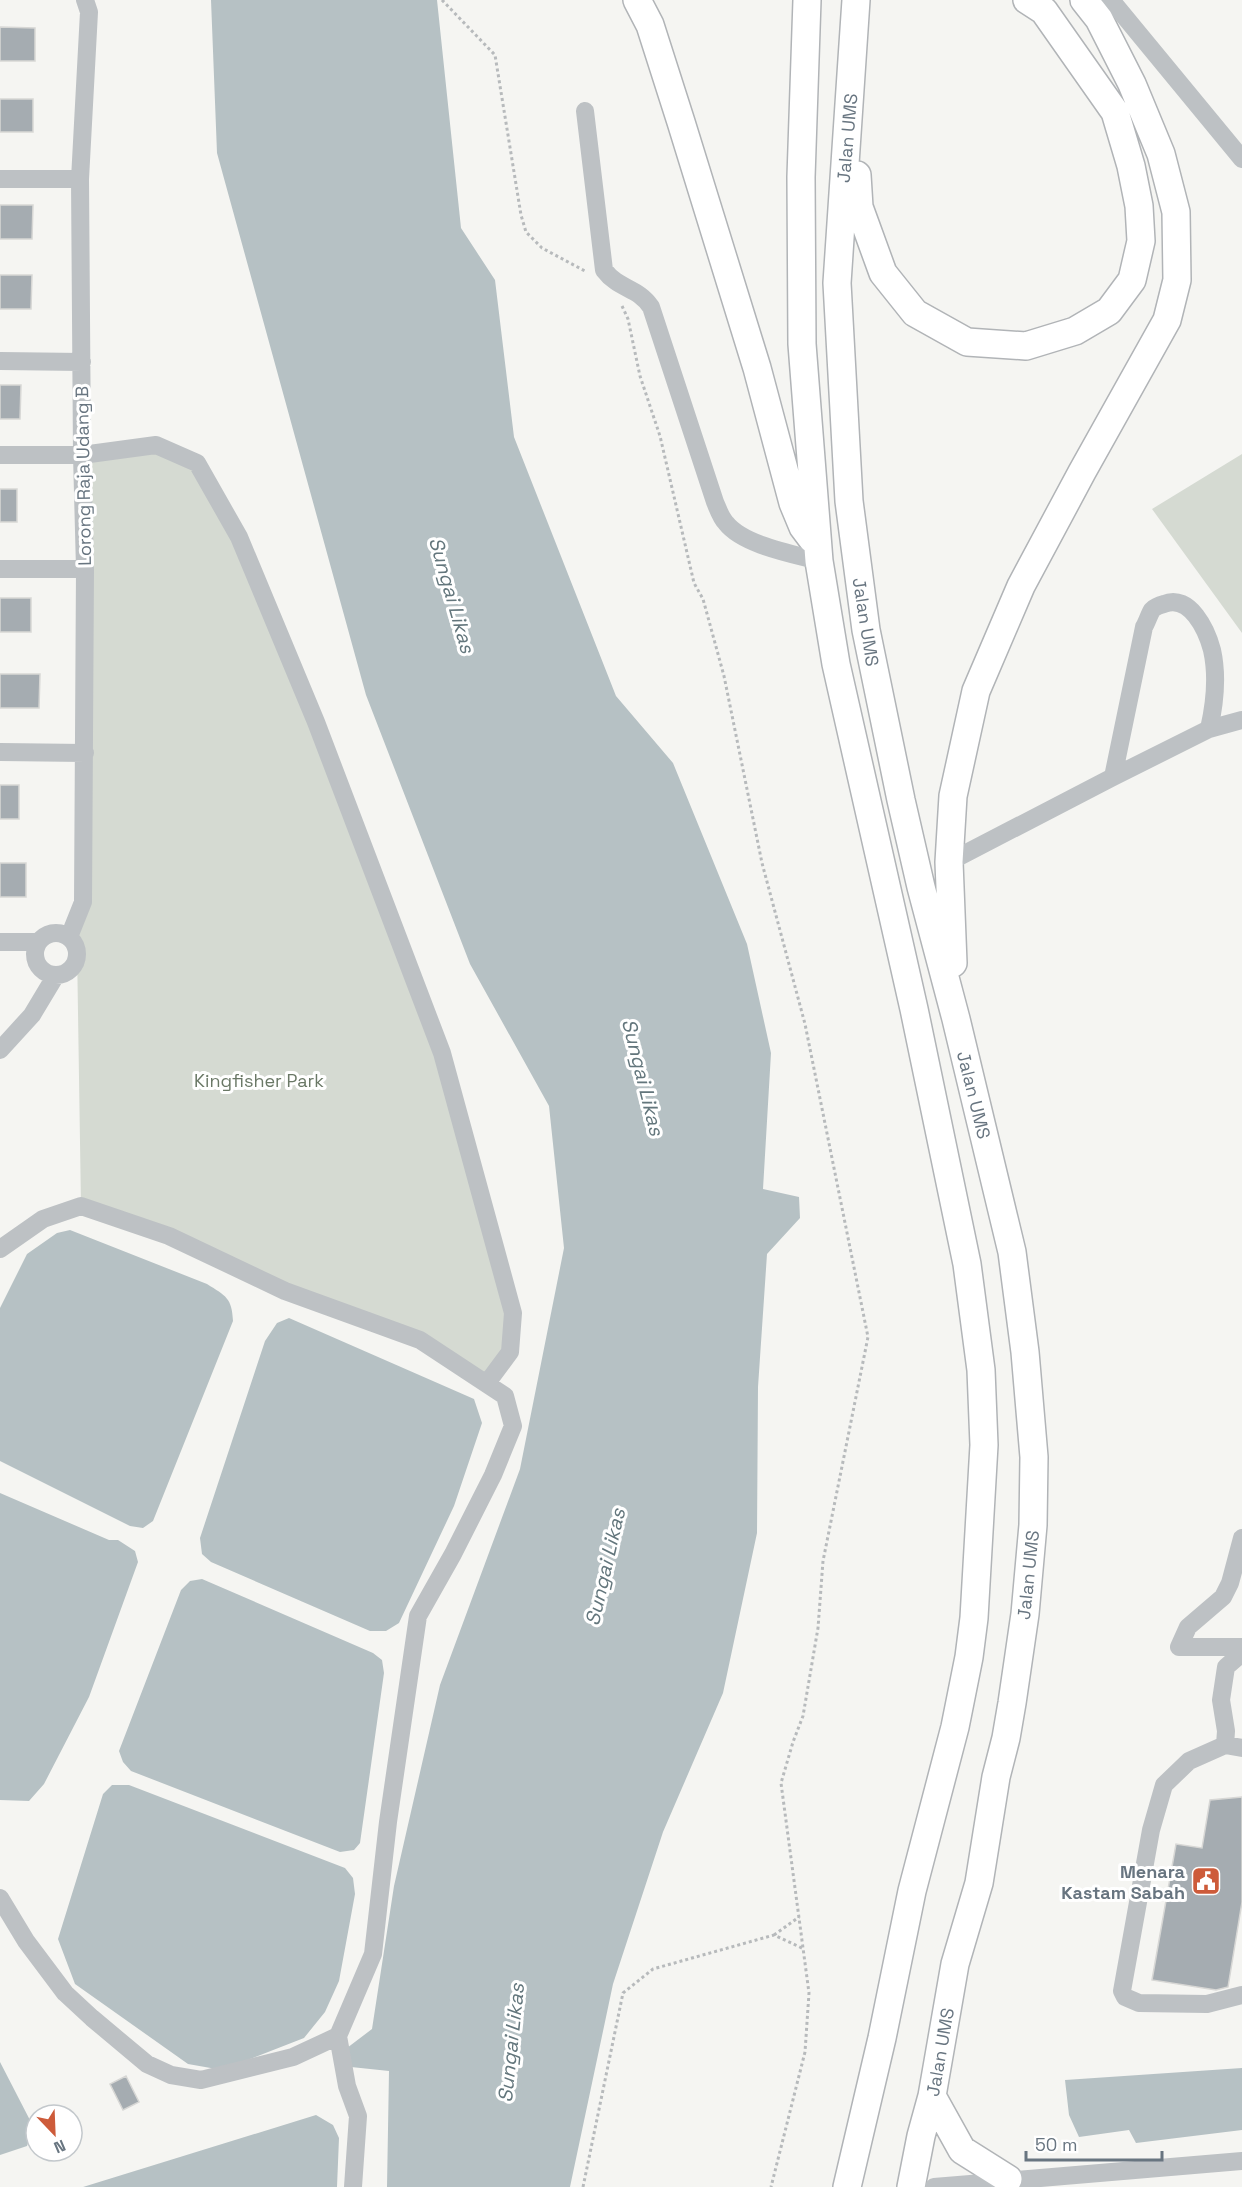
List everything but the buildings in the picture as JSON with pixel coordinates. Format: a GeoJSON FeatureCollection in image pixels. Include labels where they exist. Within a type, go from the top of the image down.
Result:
{"type":"FeatureCollection","features":[{"type":"Feature","properties":{"kind":"highway"},"geometry":{"type":"LineString","coordinates":[[637,0],[650,25],[681,122],[757,368],[793,503],[818,553]]}},
{"type":"Feature","properties":{"kind":"highway","name":"Jalan UMS"},"geometry":{"type":"LineString","coordinates":[[807,0],[801,177],[802,344],[818,553],[836,664],[914,1009],[967,1264],[981,1370],[984,1445],[977,1574],[969,1657],[956,1727],[912,1891],[882,2038],[847,2187]]}},
{"type":"Feature","properties":{"kind":"highway","name":"Jalan UMS"},"geometry":{"type":"LineString","coordinates":[[856,0],[837,284],[849,501],[866,630],[921,887],[956,1019],[1012,1252],[1025,1352],[1034,1457],[1034,1526],[1025,1614],[1008,1727],[996,1777],[979,1883],[955,1964],[932,2096],[911,2187]]}},
{"type":"Feature","properties":{"kind":"highway"},"geometry":{"type":"LineString","coordinates":[[850,93],[859,207],[883,273],[915,313],[967,342],[1026,346],[1075,332],[1109,310],[1132,280],[1141,241],[1139,206],[1131,166],[1115,112],[1044,11],[1027,0]]}},
{"type":"Feature","properties":{"kind":"highway"},"geometry":{"type":"LineString","coordinates":[[956,1019],[949,862],[953,796],[976,691],[1022,586],[1082,472],[1167,320],[1176,280],[1176,212],[1161,154],[1132,84],[1099,19],[1084,0]]}},
{"type":"Feature","properties":{"kind":"highway"},"geometry":{"type":"LineString","coordinates":[[932,2096],[962,2150],[1008,2179]]}},
{"type":"Feature","properties":{"kind":"street"},"geometry":{"type":"LineString","coordinates":[[1111,0],[1242,159]]}},
{"type":"Feature","properties":{"kind":"street","name":"Lorong Raja Udang B"},"geometry":{"type":"LineString","coordinates":[[69,937],[83,902],[85,569],[80,179],[87,6]]}},
{"type":"Feature","properties":{"kind":"street"},"geometry":{"type":"LineString","coordinates":[[585,111],[604,270],[611,280],[621,287],[645,297],[651,307],[715,502],[725,523],[738,535],[770,547],[818,553]]}},
{"type":"Feature","properties":{"kind":"street"},"geometry":{"type":"LineString","coordinates":[[0,179],[80,179]]}},
{"type":"Feature","properties":{"kind":"street"},"geometry":{"type":"LineString","coordinates":[[0,361],[82,362]]}},
{"type":"Feature","properties":{"kind":"street"},"geometry":{"type":"LineString","coordinates":[[0,455],[82,455],[156,445],[197,462],[239,537],[316,722],[442,1053],[513,1313],[510,1352],[488,1383]]}},
{"type":"Feature","properties":{"kind":"street"},"geometry":{"type":"LineString","coordinates":[[0,569],[85,569]]}},
{"type":"Feature","properties":{"kind":"street"},"geometry":{"type":"LineString","coordinates":[[1113,777],[1144,627],[1153,609],[1168,602],[1181,603],[1195,614],[1204,628],[1212,650],[1215,702],[1209,729]]}},
{"type":"Feature","properties":{"kind":"street"},"geometry":{"type":"LineString","coordinates":[[949,862],[1209,729],[1242,720]]}},
{"type":"Feature","properties":{"kind":"street"},"geometry":{"type":"LineString","coordinates":[[0,752],[85,753]]}},
{"type":"Feature","properties":{"kind":"street"},"geometry":{"type":"LineString","coordinates":[[58,932],[69,937],[77,948],[76,961],[69,971],[56,975],[42,970],[35,957],[38,942],[47,934],[58,932]]}},
{"type":"Feature","properties":{"kind":"street"},"geometry":{"type":"LineString","coordinates":[[0,942],[38,942]]}},
{"type":"Feature","properties":{"kind":"street"},"geometry":{"type":"LineString","coordinates":[[0,1050],[32,1015],[56,975]]}},
{"type":"Feature","properties":{"kind":"street"},"geometry":{"type":"LineString","coordinates":[[0,1249],[43,1219],[81,1206],[169,1236],[285,1291],[420,1340],[505,1396],[513,1426],[488,1485],[418,1616],[388,1822],[373,1954],[338,2036],[347,2086],[358,2116],[353,2187]]}},
{"type":"Feature","properties":{"kind":"street"},"geometry":{"type":"LineString","coordinates":[[1242,1538],[1230,1582],[1223,1597],[1188,1627],[1179,1647],[1242,1647]]}},
{"type":"Feature","properties":{"kind":"street"},"geometry":{"type":"LineString","coordinates":[[1242,1653],[1226,1667],[1221,1700],[1226,1731],[1233,1747],[1189,1761],[1164,1785],[1151,1830],[1122,1991],[1125,1997],[1139,2003],[1207,2004],[1242,1995]]}},
{"type":"Feature","properties":{"kind":"street"},"geometry":{"type":"LineString","coordinates":[[0,1898],[26,1941],[65,1993],[147,2064],[171,2075],[201,2080],[293,2057],[338,2036]]}},
{"type":"Feature","properties":{"kind":"street"},"geometry":{"type":"LineString","coordinates":[[934,2187],[1242,2161]]}},
{"type":"Feature","properties":{"kind":"path"},"geometry":{"type":"LineString","coordinates":[[442,0],[495,55],[521,215],[526,232],[542,248],[588,272]]}},
{"type":"Feature","properties":{"kind":"path"},"geometry":{"type":"LineString","coordinates":[[618,299],[628,319],[640,376],[660,436],[694,583],[703,599],[724,676],[762,863],[805,1024],[868,1337],[823,1561],[818,1628],[803,1716],[781,1783],[809,1993],[805,2052],[771,2187]]}},
{"type":"Feature","properties":{"kind":"path"},"geometry":{"type":"LineString","coordinates":[[583,2187],[623,1993],[652,1969],[774,1935],[800,1917]]}},
{"type":"Feature","properties":{"kind":"path"},"geometry":{"type":"LineString","coordinates":[[774,1935],[804,1949]]}},
{"type":"Feature","properties":{"kind":"green space","name":"Kingfisher Park"},"geometry":{"type":"Polygon","coordinates":[[[156,445],[197,463],[239,537],[442,1053],[503,1279],[510,1352],[487,1383],[420,1340],[81,1206],[77,948],[69,937],[83,902],[82,455],[156,445]]]}},
{"type":"Feature","properties":{"kind":"green space"},"geometry":{"type":"Polygon","coordinates":[[[1242,454],[1242,633],[1152,509],[1242,454]]]}},
{"type":"Feature","properties":{"kind":"water","name":"Sungai Likas"},"geometry":{"type":"Polygon","coordinates":[[[211,0],[437,0],[461,228],[495,280],[514,437],[616,696],[673,763],[747,944],[771,1053],[763,1189],[799,1197],[800,1218],[767,1254],[758,1387],[757,1533],[723,1693],[663,1832],[613,1984],[570,2187],[387,2187],[389,2071],[351,2067],[347,2048],[372,2029],[394,1886],[440,1685],[520,1469],[564,1248],[549,1106],[470,964],[366,695],[217,153],[211,0]]]}},
{"type":"Feature","properties":{"kind":"water"},"geometry":{"type":"Polygon","coordinates":[[[70,1230],[207,1284],[227,1298],[231,1307],[233,1321],[153,1521],[143,1528],[130,1526],[0,1461],[0,1308],[27,1254],[57,1233],[70,1230]]]}},
{"type":"Feature","properties":{"kind":"water"},"geometry":{"type":"Polygon","coordinates":[[[289,1318],[474,1399],[482,1423],[454,1506],[399,1623],[386,1631],[370,1631],[211,1562],[202,1554],[200,1538],[265,1341],[277,1323],[289,1318]]]}},
{"type":"Feature","properties":{"kind":"water"},"geometry":{"type":"Polygon","coordinates":[[[0,1493],[109,1540],[118,1540],[135,1551],[138,1562],[89,1697],[44,1784],[29,1801],[0,1800],[0,1493]]]}},
{"type":"Feature","properties":{"kind":"water"},"geometry":{"type":"Polygon","coordinates":[[[202,1579],[373,1653],[382,1660],[384,1673],[360,1843],[354,1850],[340,1852],[131,1771],[123,1762],[119,1751],[181,1590],[190,1581],[202,1579]]]}},
{"type":"Feature","properties":{"kind":"water"},"geometry":{"type":"Polygon","coordinates":[[[112,1785],[129,1785],[345,1868],[353,1878],[355,1894],[339,1981],[325,2012],[304,2038],[222,2070],[188,2064],[75,1984],[58,1939],[103,1794],[112,1785]]]}},
{"type":"Feature","properties":{"kind":"water"},"geometry":{"type":"Polygon","coordinates":[[[0,2062],[24,2109],[24,2147],[0,2155],[0,2062]]]}},
{"type":"Feature","properties":{"kind":"water"},"geometry":{"type":"Polygon","coordinates":[[[1242,2068],[1242,2130],[1136,2143],[1129,2130],[1079,2137],[1069,2115],[1065,2080],[1242,2068]]]}},
{"type":"Feature","properties":{"kind":"water"},"geometry":{"type":"Polygon","coordinates":[[[316,2115],[333,2125],[339,2138],[337,2187],[83,2187],[316,2115]]]}},
{"type":"Feature","properties":{"kind":"place","name":"Menara Kastam Sabah"},"geometry":{"type":"Point","coordinates":[1206,1881]}}]}
